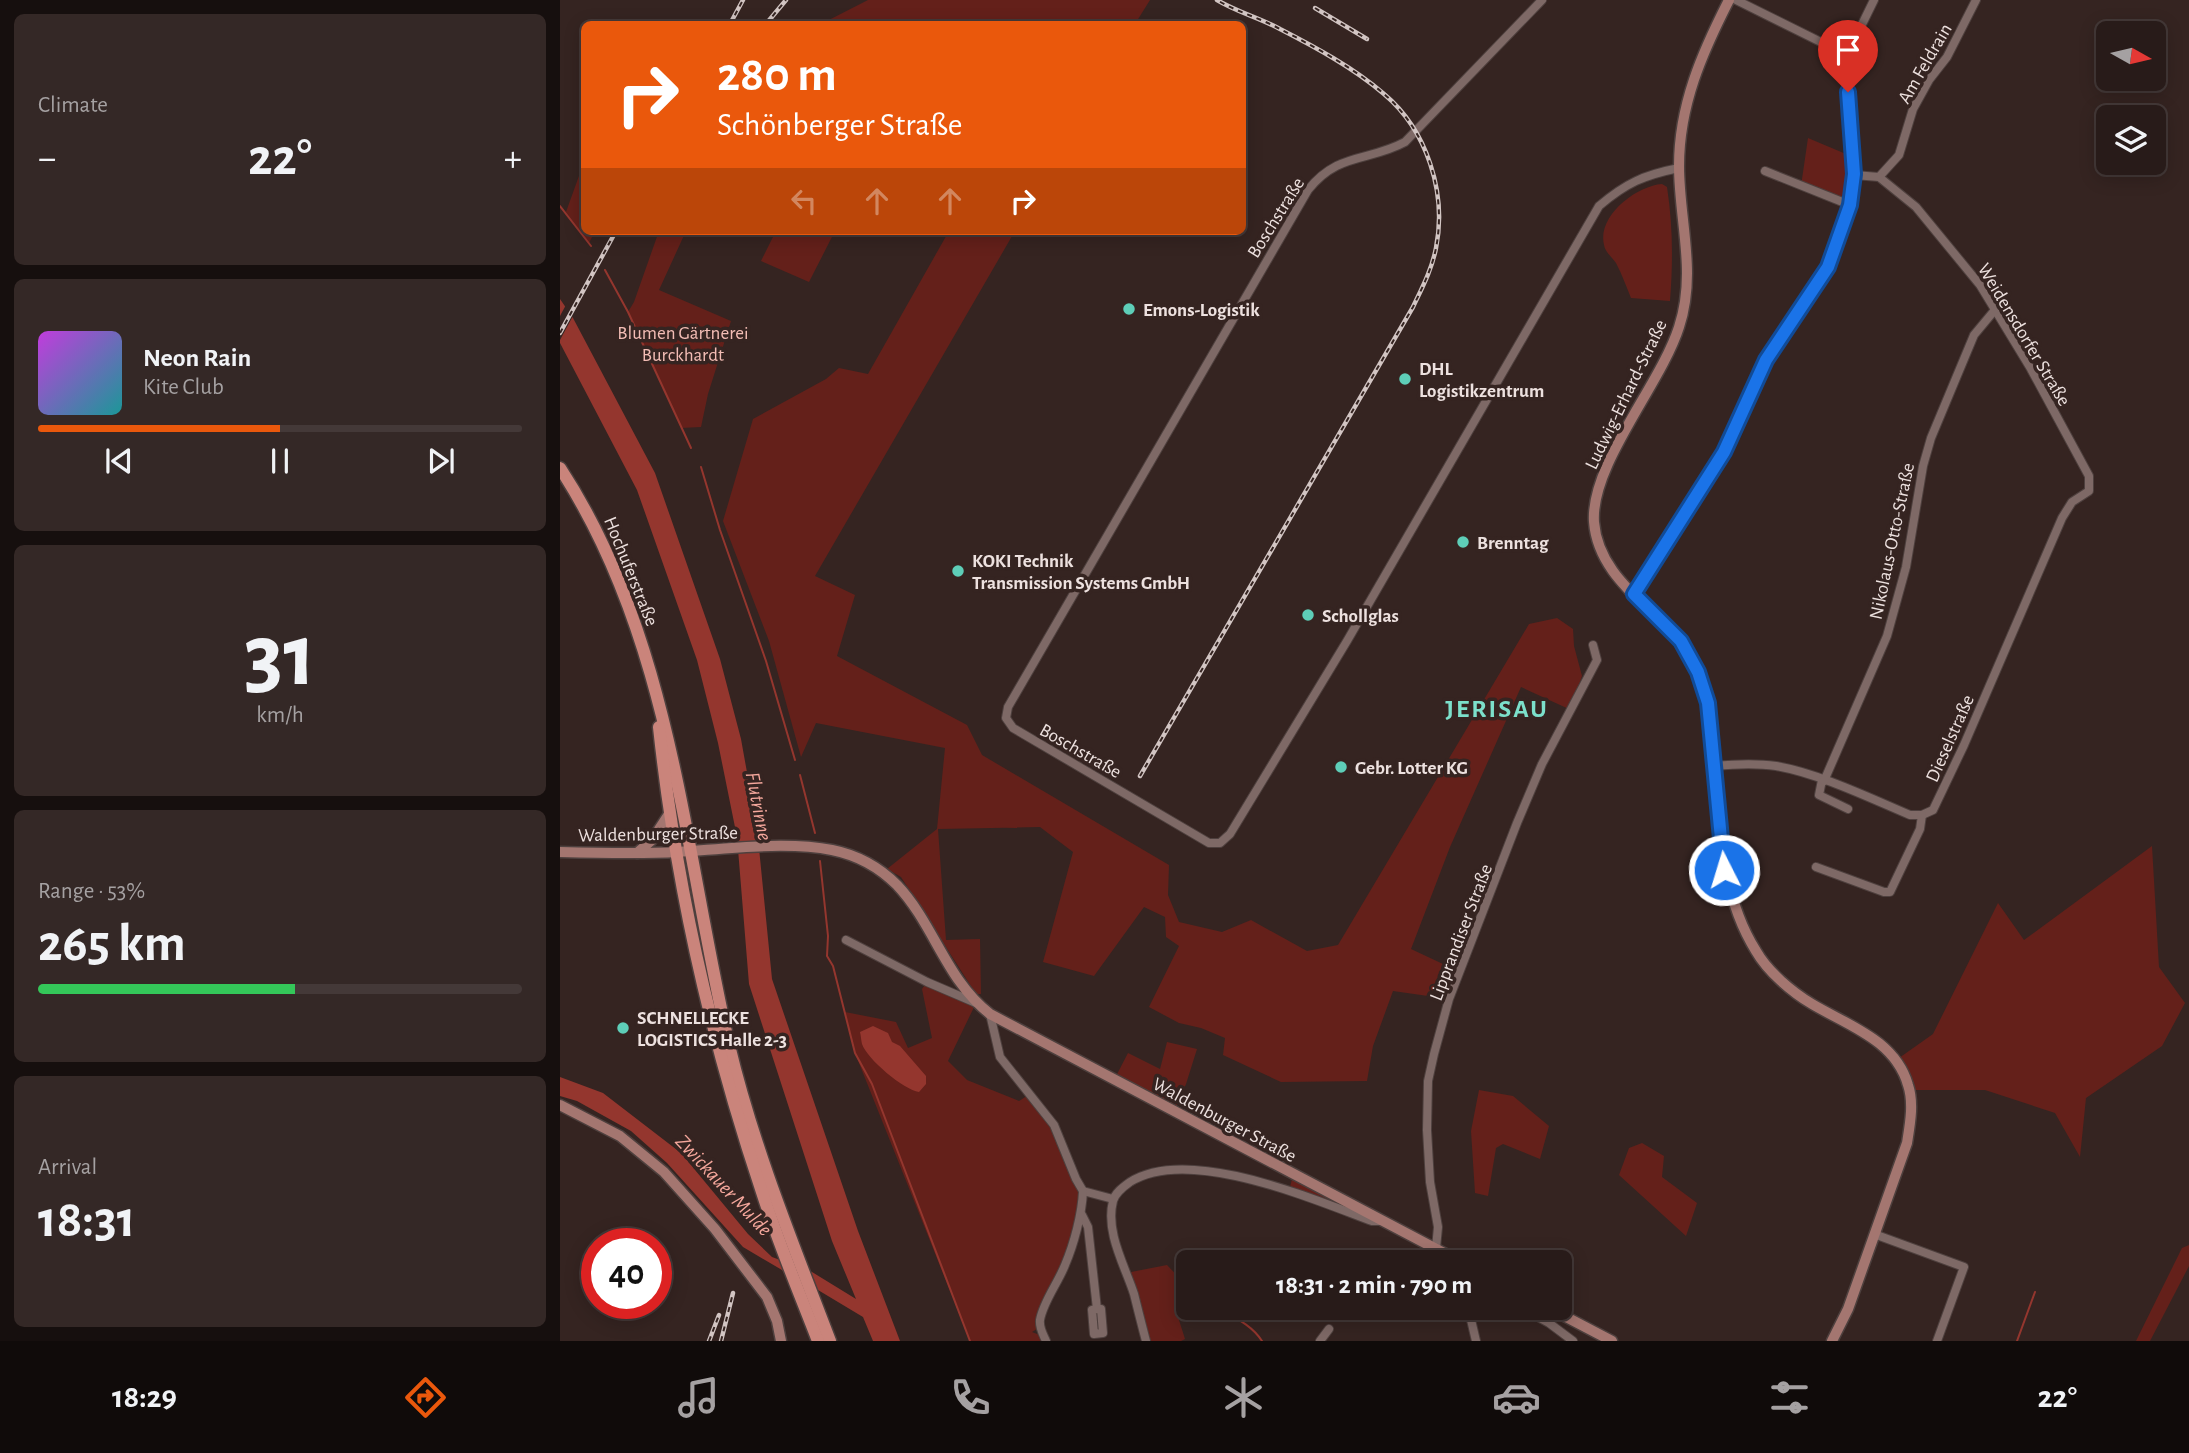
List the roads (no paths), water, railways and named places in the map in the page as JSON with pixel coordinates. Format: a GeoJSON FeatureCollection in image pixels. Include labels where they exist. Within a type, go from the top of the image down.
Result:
{"type":"FeatureCollection","features":[{"type":"Feature","properties":{"kind":"main road","name":"Hochuferstraße"},"geometry":{"type":"LineString","coordinates":[[560,468],[594,525],[615,573],[646,660],[677,777],[709,952],[734,1066],[798,1258],[804,1289]]}},
{"type":"Feature","properties":{"kind":"main road","name":"Hochuferstraße"},"geometry":{"type":"LineString","coordinates":[[656,695],[675,852],[707,1007],[762,1195],[785,1253],[804,1289]]}},
{"type":"Feature","properties":{"kind":"main road"},"geometry":{"type":"LineString","coordinates":[[804,1289],[818,1341]]}},
{"type":"Feature","properties":{"kind":"main road"},"geometry":{"type":"LineString","coordinates":[[804,1289],[830,1341]]}},
{"type":"Feature","properties":{"kind":"street","name":"Boschstraße"},"geometry":{"type":"LineString","coordinates":[[1542,0],[1405,142],[1393,148],[1341,162],[1328,169],[1308,190],[1008,707],[1006,718],[1013,728],[1209,843],[1220,843],[1230,834],[1347,641],[1599,206],[1623,186],[1651,173],[1679,168]]}},
{"type":"Feature","properties":{"kind":"street","name":"Ludwig-Erhard-Straße"},"geometry":{"type":"LineString","coordinates":[[1729,0],[1693,78],[1685,108],[1679,168],[1688,255],[1687,296],[1679,328],[1659,373],[1610,461],[1596,494],[1594,523],[1603,558],[1681,641],[1698,672],[1708,703],[1724,870],[1736,912],[1756,953],[1790,988],[1809,1002],[1878,1040],[1896,1058],[1909,1086],[1911,1117],[1907,1143],[1845,1316],[1832,1341]]}},
{"type":"Feature","properties":{"kind":"street"},"geometry":{"type":"LineString","coordinates":[[1736,0],[1847,55]]}},
{"type":"Feature","properties":{"kind":"street"},"geometry":{"type":"LineString","coordinates":[[1634,594],[1724,452],[1766,360],[1828,267],[1850,205],[1854,174],[1847,55],[1874,0]]}},
{"type":"Feature","properties":{"kind":"street","name":"Am Feldrain"},"geometry":{"type":"LineString","coordinates":[[1879,177],[1899,155],[1913,109],[1929,80],[1947,58],[1976,0]]}},
{"type":"Feature","properties":{"kind":"street"},"geometry":{"type":"LineString","coordinates":[[1765,171],[1850,205]]}},
{"type":"Feature","properties":{"kind":"street"},"geometry":{"type":"LineString","coordinates":[[1854,174],[1879,177]]}},
{"type":"Feature","properties":{"kind":"street","name":"Weidensdorfer Straße"},"geometry":{"type":"LineString","coordinates":[[1879,177],[1930,222],[1980,285],[2031,369],[2089,476]]}},
{"type":"Feature","properties":{"kind":"street","name":"Nikolaus-Otto-Straße"},"geometry":{"type":"LineString","coordinates":[[1823,780],[1886,636],[1906,567],[1921,476],[1931,438],[1974,335],[1994,311]]}},
{"type":"Feature","properties":{"kind":"street","name":"Dieselstraße"},"geometry":{"type":"LineString","coordinates":[[1922,815],[1933,810],[1938,802],[2063,518],[2072,502],[2089,491],[2089,476]]}},
{"type":"Feature","properties":{"kind":"street","name":"Lipprandiser Straße"},"geometry":{"type":"LineString","coordinates":[[1436,1248],[1438,1227],[1430,1182],[1427,1130],[1428,1081],[1434,1054],[1450,999],[1517,822],[1542,764],[1597,660],[1593,645]]}},
{"type":"Feature","properties":{"kind":"street"},"geometry":{"type":"LineString","coordinates":[[1715,766],[1748,763],[1777,766],[1823,780],[1910,815],[1922,815],[1920,829],[1890,892],[1816,867]]}},
{"type":"Feature","properties":{"kind":"street"},"geometry":{"type":"LineString","coordinates":[[1823,780],[1819,795],[1848,808]]}},
{"type":"Feature","properties":{"kind":"street"},"geometry":{"type":"LineString","coordinates":[[637,853],[656,835],[669,814]]}},
{"type":"Feature","properties":{"kind":"street","name":"Waldenburger Straße"},"geometry":{"type":"LineString","coordinates":[[560,852],[637,853],[800,847],[833,850],[857,857],[883,872],[898,886],[960,985],[990,1014],[1440,1250]]}},
{"type":"Feature","properties":{"kind":"street","name":"Waldenburger Straße"},"geometry":{"type":"LineString","coordinates":[[846,940],[926,982],[976,1003]]}},
{"type":"Feature","properties":{"kind":"street"},"geometry":{"type":"LineString","coordinates":[[990,1014],[1000,1056],[1054,1125],[1083,1191],[1082,1215],[1087,1227],[1097,1309]]}},
{"type":"Feature","properties":{"kind":"street"},"geometry":{"type":"LineString","coordinates":[[560,1105],[620,1136],[664,1172],[715,1229],[767,1297],[777,1321],[781,1341]]}},
{"type":"Feature","properties":{"kind":"street"},"geometry":{"type":"LineString","coordinates":[[1146,1341],[1114,1237],[1111,1215],[1113,1199],[1122,1187],[1138,1177],[1156,1170],[1222,1172],[1372,1221],[1383,1222]]}},
{"type":"Feature","properties":{"kind":"street"},"geometry":{"type":"LineString","coordinates":[[1083,1191],[1113,1199]]}},
{"type":"Feature","properties":{"kind":"street"},"geometry":{"type":"LineString","coordinates":[[1046,1341],[1040,1327],[1041,1316],[1065,1264],[1082,1215]]}},
{"type":"Feature","properties":{"kind":"street"},"geometry":{"type":"LineString","coordinates":[[1874,1234],[1964,1268],[1937,1341]]}},
{"type":"Feature","properties":{"kind":"street"},"geometry":{"type":"LineString","coordinates":[[1471,1320],[1476,1341]]}},
{"type":"Feature","properties":{"kind":"street"},"geometry":{"type":"LineString","coordinates":[[1544,1320],[1573,1341]]}},
{"type":"Feature","properties":{"kind":"street"},"geometry":{"type":"LineString","coordinates":[[1572,1320],[1612,1341]]}},
{"type":"Feature","properties":{"kind":"street"},"geometry":{"type":"LineString","coordinates":[[1320,1341],[1329,1329]]}},
{"type":"Feature","properties":{"kind":"waterway"},"geometry":{"type":"LineString","coordinates":[[560,206],[581,233]]}},
{"type":"Feature","properties":{"kind":"waterway"},"geometry":{"type":"LineString","coordinates":[[582,235],[591,246]]}},
{"type":"Feature","properties":{"kind":"waterway"},"geometry":{"type":"LineString","coordinates":[[605,270],[628,312],[691,448]]}},
{"type":"Feature","properties":{"kind":"waterway"},"geometry":{"type":"LineString","coordinates":[[701,467],[766,661],[795,760]]}},
{"type":"Feature","properties":{"kind":"waterway"},"geometry":{"type":"LineString","coordinates":[[800,775],[815,833]]}},
{"type":"Feature","properties":{"kind":"waterway"},"geometry":{"type":"LineString","coordinates":[[820,861],[828,936],[827,956],[833,966],[855,1053],[872,1084],[970,1341]]}},
{"type":"Feature","properties":{"kind":"waterway"},"geometry":{"type":"LineString","coordinates":[[2017,1341],[2035,1292]]}},
{"type":"Feature","properties":{"kind":"waterway"},"geometry":{"type":"LineString","coordinates":[[1238,1320],[1262,1341]]}},
{"type":"Feature","properties":{"kind":"railway"},"geometry":{"type":"LineString","coordinates":[[732,21],[743,0]]}},
{"type":"Feature","properties":{"kind":"railway"},"geometry":{"type":"LineString","coordinates":[[768,21],[786,0]]}},
{"type":"Feature","properties":{"kind":"railway"},"geometry":{"type":"LineString","coordinates":[[1140,776],[1413,307],[1432,263],[1439,227],[1439,206],[1430,164],[1412,126],[1399,109],[1372,84],[1334,58],[1217,0]]}},
{"type":"Feature","properties":{"kind":"railway"},"geometry":{"type":"LineString","coordinates":[[1315,8],[1367,39]]}},
{"type":"Feature","properties":{"kind":"railway"},"geometry":{"type":"LineString","coordinates":[[560,333],[614,235]]}},
{"type":"Feature","properties":{"kind":"railway"},"geometry":{"type":"LineString","coordinates":[[721,1341],[733,1293]]}},
{"type":"Feature","properties":{"kind":"railway"},"geometry":{"type":"LineString","coordinates":[[709,1341],[719,1315]]}},
{"type":"Feature","properties":{"kind":"place","name":"Emons-Logistik"},"geometry":{"type":"Point","coordinates":[1129,309]}},
{"type":"Feature","properties":{"kind":"place","name":"DHL Logistikzentrum"},"geometry":{"type":"Point","coordinates":[1405,379]}},
{"type":"Feature","properties":{"kind":"place","name":"Brenntag"},"geometry":{"type":"Point","coordinates":[1463,542]}},
{"type":"Feature","properties":{"kind":"place","name":"KOKI Technik Transmission Systems GmbH"},"geometry":{"type":"Point","coordinates":[958,571]}},
{"type":"Feature","properties":{"kind":"place","name":"Schollglas"},"geometry":{"type":"Point","coordinates":[1308,615]}},
{"type":"Feature","properties":{"kind":"place","name":"Gebr. Lotter KG"},"geometry":{"type":"Point","coordinates":[1341,767]}},
{"type":"Feature","properties":{"kind":"place","name":"SCHNELLECKE LOGISTICS Halle 2-3"},"geometry":{"type":"Point","coordinates":[623,1028]}},
{"type":"Feature","properties":{"kind":"district","name":"JERISAU"},"geometry":{"type":"Point","coordinates":[1497,708]}},
{"type":"Feature","properties":{"kind":"park label","name":"Blumen Gärtnerei Burckhardt"},"geometry":{"type":"Point","coordinates":[683,343]}},
{"type":"Feature","properties":{"kind":"water label","name":"Flutrinne"},"geometry":{"type":"Point","coordinates":[759,806]}},
{"type":"Feature","properties":{"kind":"water label","name":"Zwickauer Mulde"},"geometry":{"type":"Point","coordinates":[724,1185]}}]}
